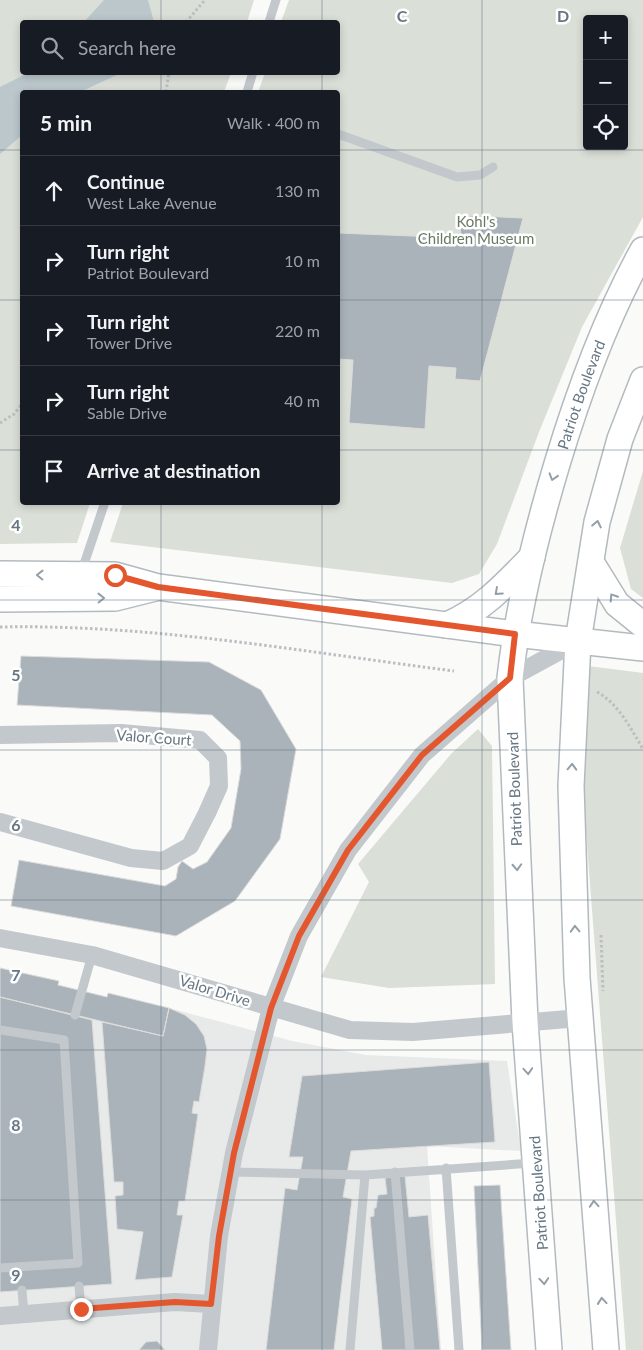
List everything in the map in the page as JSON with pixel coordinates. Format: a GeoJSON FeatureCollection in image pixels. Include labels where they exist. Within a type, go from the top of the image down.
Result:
{"type":"FeatureCollection","features":[{"type":"Feature","properties":{"kind":"main road","name":"Patriot Boulevard"},"geometry":{"type":"LineString","coordinates":[[549,1350],[525,1022],[510,678],[515,634],[540,520],[585,378],[624,283],[643,250]]}},
{"type":"Feature","properties":{"kind":"main road"},"geometry":{"type":"LineString","coordinates":[[606,1350],[577,978],[571,786],[578,641],[597,522],[620,439],[643,380]]}},
{"type":"Feature","properties":{"kind":"main road"},"geometry":{"type":"LineString","coordinates":[[447,625],[466,617],[483,605],[532,557]]}},
{"type":"Feature","properties":{"kind":"main road"},"geometry":{"type":"LineString","coordinates":[[591,562],[617,604],[643,624]]}},
{"type":"Feature","properties":{"kind":"main road"},"geometry":{"type":"LineString","coordinates":[[0,574],[115,575],[158,587],[515,634],[643,648]]}},
{"type":"Feature","properties":{"kind":"main road"},"geometry":{"type":"LineString","coordinates":[[0,599],[115,598],[158,587]]}},
{"type":"Feature","properties":{"kind":"street"},"geometry":{"type":"LineString","coordinates":[[208,1350],[219,1236],[230,1172],[271,1008],[299,936],[348,850],[422,755],[510,678],[578,641]]}},
{"type":"Feature","properties":{"kind":"street","name":"Valor Court"},"geometry":{"type":"LineString","coordinates":[[0,735],[122,733],[200,740],[218,758],[218,786],[208,814],[190,846],[163,861],[131,858],[0,822]]}},
{"type":"Feature","properties":{"kind":"street","name":"Valor Drive"},"geometry":{"type":"LineString","coordinates":[[0,938],[92,955],[232,994],[271,1008],[350,1030],[413,1032],[580,1018]]}},
{"type":"Feature","properties":{"kind":"street"},"geometry":{"type":"LineString","coordinates":[[0,1316],[175,1302],[211,1304]]}},
{"type":"Feature","properties":{"kind":"lane"},"geometry":{"type":"LineString","coordinates":[[270,20],[276,0]]}},
{"type":"Feature","properties":{"kind":"lane"},"geometry":{"type":"LineString","coordinates":[[248,90],[252,75]]}},
{"type":"Feature","properties":{"kind":"lane"},"geometry":{"type":"LineString","coordinates":[[340,135],[457,177],[480,175],[493,167]]}},
{"type":"Feature","properties":{"kind":"lane"},"geometry":{"type":"LineString","coordinates":[[80,575],[104,505]]}},
{"type":"Feature","properties":{"kind":"lane"},"geometry":{"type":"LineString","coordinates":[[75,1015],[92,955]]}},
{"type":"Feature","properties":{"kind":"lane"},"geometry":{"type":"LineString","coordinates":[[0,1030],[64,1040],[78,1263],[0,1268]]}},
{"type":"Feature","properties":{"kind":"lane"},"geometry":{"type":"LineString","coordinates":[[230,1172],[365,1175],[536,1163]]}},
{"type":"Feature","properties":{"kind":"lane"},"geometry":{"type":"LineString","coordinates":[[446,1168],[459,1350]]}},
{"type":"Feature","properties":{"kind":"lane"},"geometry":{"type":"LineString","coordinates":[[395,1172],[412,1350]]}},
{"type":"Feature","properties":{"kind":"lane"},"geometry":{"type":"LineString","coordinates":[[350,1350],[365,1175]]}},
{"type":"Feature","properties":{"kind":"lane"},"geometry":{"type":"LineString","coordinates":[[402,1224],[412,1350]]}},
{"type":"Feature","properties":{"kind":"lane"},"geometry":{"type":"LineString","coordinates":[[79,1286],[81,1309]]}},
{"type":"Feature","properties":{"kind":"lane"},"geometry":{"type":"LineString","coordinates":[[22,1290],[24,1314]]}},
{"type":"Feature","properties":{"kind":"path"},"geometry":{"type":"LineString","coordinates":[[188,20],[205,0]]}},
{"type":"Feature","properties":{"kind":"path"},"geometry":{"type":"LineString","coordinates":[[166,90],[169,75]]}},
{"type":"Feature","properties":{"kind":"path"},"geometry":{"type":"LineString","coordinates":[[0,423],[14,414],[20,406]]}},
{"type":"Feature","properties":{"kind":"path"},"geometry":{"type":"LineString","coordinates":[[0,627],[116,630],[165,634],[454,671]]}},
{"type":"Feature","properties":{"kind":"path"},"geometry":{"type":"LineString","coordinates":[[591,688],[608,698],[643,749]]}},
{"type":"Feature","properties":{"kind":"path"},"geometry":{"type":"LineString","coordinates":[[601,933],[603,992]]}},
{"type":"Feature","properties":{"kind":"shaded area"},"geometry":{"type":"Polygon","coordinates":[[[104,0],[148,0],[153,20],[86,20],[104,0]]]}},
{"type":"Feature","properties":{"kind":"shaded area"},"geometry":{"type":"Polygon","coordinates":[[[24,75],[117,75],[84,90],[20,90],[20,137],[0,154],[0,87],[24,75]]]}},
{"type":"Feature","properties":{"kind":"shaded area"},"geometry":{"type":"Polygon","coordinates":[[[0,997],[163,1036],[169,1008],[292,1041],[366,1055],[507,1061],[521,1151],[427,1146],[441,1350],[0,1350],[0,997]]]}},
{"type":"Feature","properties":{"kind":"green space"},"geometry":{"type":"Polygon","coordinates":[[[0,0],[254,0],[248,20],[20,20],[20,75],[230,75],[225,90],[20,90],[20,505],[89,505],[77,543],[0,544],[0,0]]]}},
{"type":"Feature","properties":{"kind":"green space","name":"Kohl's Children Museum"},"geometry":{"type":"Polygon","coordinates":[[[289,0],[643,0],[643,217],[582,327],[539,432],[497,544],[479,574],[452,583],[110,542],[122,505],[340,505],[340,90],[259,90],[264,75],[340,75],[340,20],[282,20],[289,0]]]}},
{"type":"Feature","properties":{"kind":"green space"},"geometry":{"type":"Polygon","coordinates":[[[643,471],[643,598],[631,589],[620,548],[643,471]]]}},
{"type":"Feature","properties":{"kind":"green space"},"geometry":{"type":"Polygon","coordinates":[[[588,666],[643,673],[643,1350],[626,1350],[583,793],[588,666]]]}},
{"type":"Feature","properties":{"kind":"green space"},"geometry":{"type":"Polygon","coordinates":[[[478,729],[492,746],[495,984],[389,988],[321,977],[369,882],[358,864],[451,754],[478,729]]]}},
{"type":"Feature","properties":{"kind":"building"},"geometry":{"type":"Polygon","coordinates":[[[459,215],[523,218],[480,381],[455,379],[456,368],[429,366],[425,429],[349,423],[353,360],[340,359],[340,233],[461,238],[459,215]]]}},
{"type":"Feature","properties":{"kind":"building"},"geometry":{"type":"Polygon","coordinates":[[[21,656],[209,662],[261,690],[296,749],[280,839],[235,901],[176,936],[11,906],[19,860],[165,886],[176,879],[178,867],[182,861],[193,869],[207,862],[231,828],[241,769],[240,741],[212,715],[17,705],[21,656]]]}},
{"type":"Feature","properties":{"kind":"building"},"geometry":{"type":"Polygon","coordinates":[[[0,968],[59,981],[58,985],[107,997],[108,993],[169,1008],[163,1036],[0,997],[0,968]]]}},
{"type":"Feature","properties":{"kind":"building"},"geometry":{"type":"Polygon","coordinates":[[[0,997],[92,1020],[112,1284],[0,1292],[0,997]]]}},
{"type":"Feature","properties":{"kind":"building"},"geometry":{"type":"Polygon","coordinates":[[[169,1008],[185,1015],[196,1024],[204,1036],[207,1049],[205,1066],[199,1102],[194,1101],[192,1113],[198,1114],[185,1201],[179,1201],[177,1215],[183,1215],[172,1277],[135,1280],[143,1232],[117,1229],[115,1196],[123,1195],[123,1182],[114,1182],[102,1022],[163,1036],[169,1008]]]}},
{"type":"Feature","properties":{"kind":"building"},"geometry":{"type":"Polygon","coordinates":[[[489,1062],[495,1142],[351,1151],[343,1197],[352,1199],[334,1350],[266,1350],[285,1188],[297,1190],[303,1157],[289,1157],[302,1076],[489,1062]]]}},
{"type":"Feature","properties":{"kind":"building"},"geometry":{"type":"Polygon","coordinates":[[[405,1176],[409,1217],[428,1215],[440,1350],[382,1350],[370,1217],[374,1216],[378,1195],[387,1194],[385,1178],[405,1176]]]}},
{"type":"Feature","properties":{"kind":"building"},"geometry":{"type":"Polygon","coordinates":[[[500,1185],[511,1350],[482,1350],[474,1186],[500,1185]]]}},
{"type":"Feature","properties":{"kind":"building"},"geometry":{"type":"Polygon","coordinates":[[[157,1341],[165,1350],[139,1350],[146,1342],[157,1341]]]}},
{"type":"Feature","properties":{"kind":"route"},"geometry":{"type":"LineString","coordinates":[[81,1309],[175,1302],[211,1304],[219,1236],[234,1153],[271,1008],[299,936],[348,850],[422,755],[510,678],[515,634],[158,587],[115,575]]}}]}
